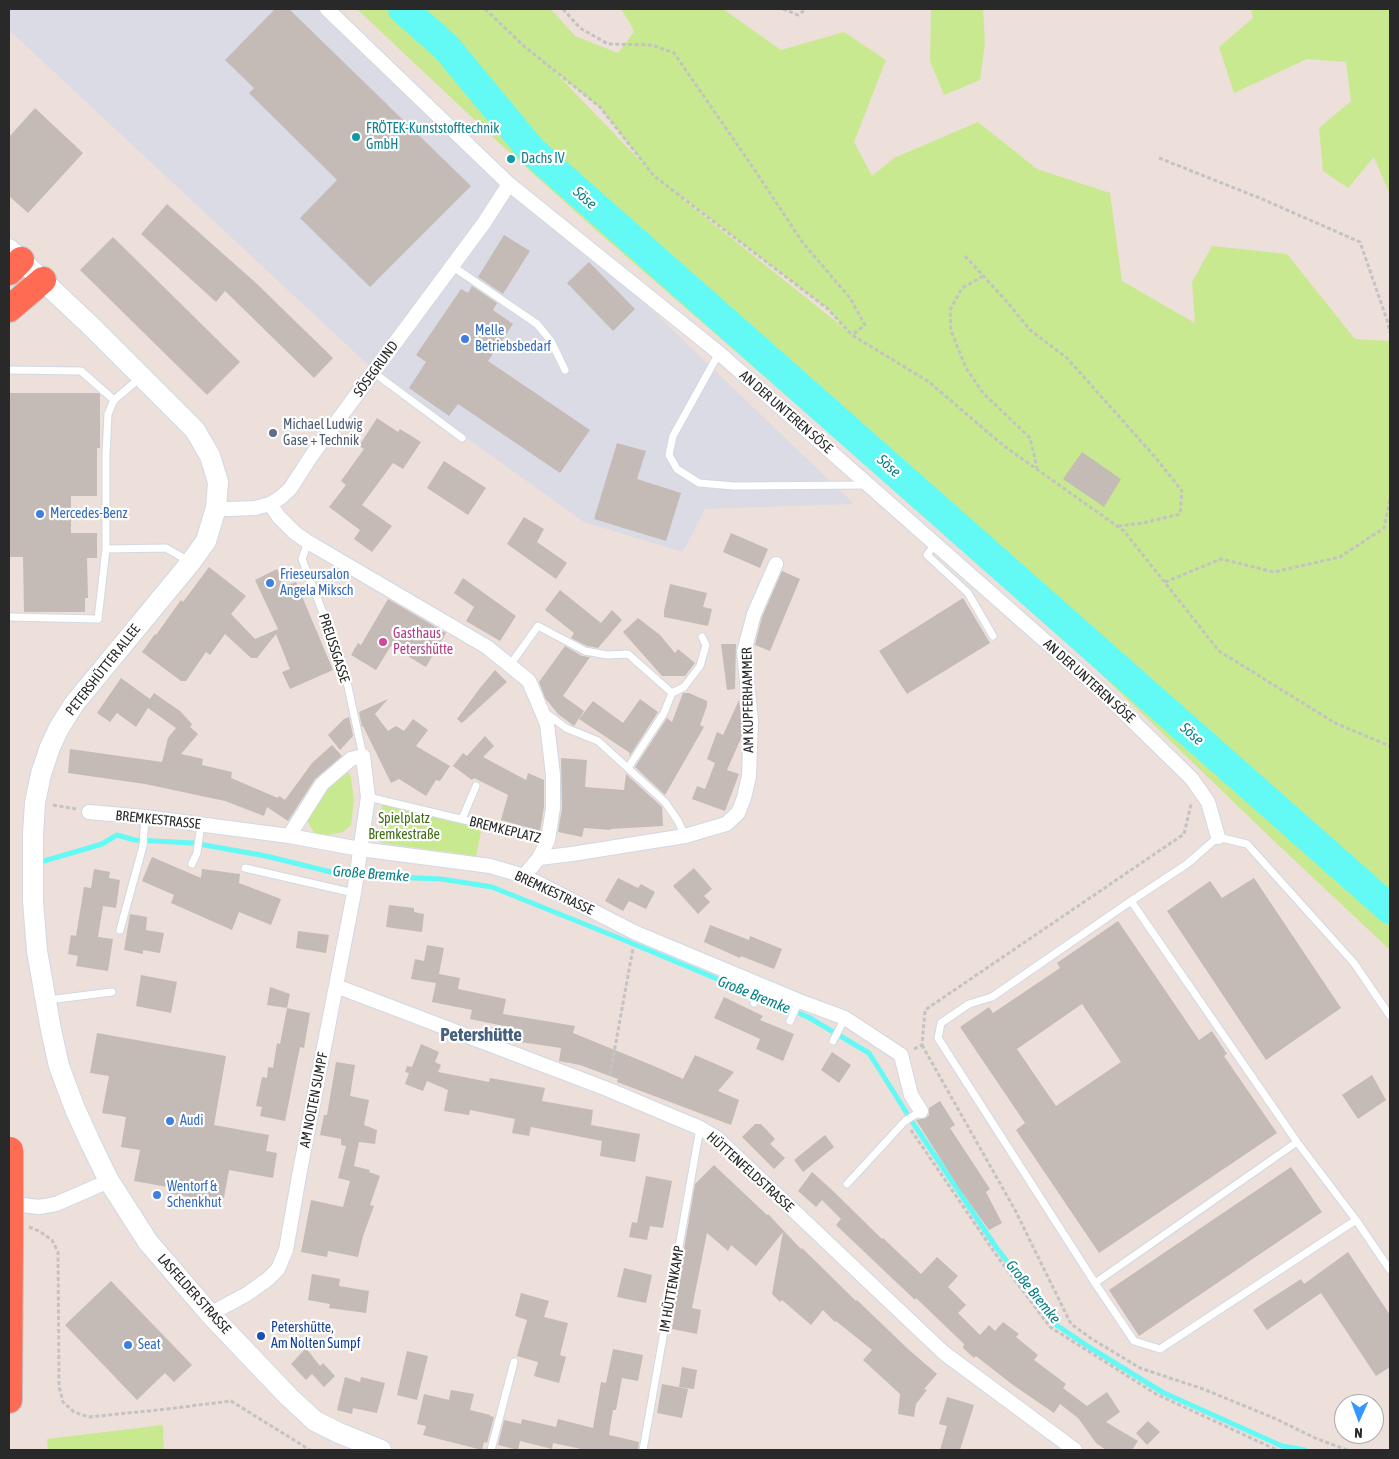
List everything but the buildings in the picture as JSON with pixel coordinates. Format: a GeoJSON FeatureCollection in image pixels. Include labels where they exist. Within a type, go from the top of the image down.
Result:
{"type":"FeatureCollection","features":[{"type":"Feature","properties":{"kind":"highway"},"geometry":{"type":"LineString","coordinates":[[9,310],[43,280]]}},
{"type":"Feature","properties":{"kind":"highway"},"geometry":{"type":"LineString","coordinates":[[9,1143],[9,1400]]}},
{"type":"Feature","properties":{"kind":"street","name":"AN DER UNTEREN SÖSE"},"geometry":{"type":"LineString","coordinates":[[327,9],[509,184],[719,354],[1104,693],[1192,779],[1208,802],[1218,837]]}},
{"type":"Feature","properties":{"kind":"street","name":"SÖSEGRUND"},"geometry":{"type":"LineString","coordinates":[[216,508],[256,508],[270,504],[290,489],[312,455],[484,223],[509,184]]}},
{"type":"Feature","properties":{"kind":"street","name":"PETERSHÜTTER ALLEE"},"geometry":{"type":"LineString","coordinates":[[13,260],[43,280],[196,430],[210,456],[218,482],[216,508],[206,541],[191,562],[74,704],[50,747],[41,774],[36,803],[33,834],[33,901],[36,941],[46,1001],[59,1066],[87,1136],[109,1181]]}},
{"type":"Feature","properties":{"kind":"street"},"geometry":{"type":"LineString","coordinates":[[270,504],[279,517],[295,533],[308,542],[487,647],[529,681],[547,724],[553,775],[553,808],[548,840],[540,858],[524,876]]}},
{"type":"Feature","properties":{"kind":"street","name":"AM KUPFERHAMMER"},"geometry":{"type":"LineString","coordinates":[[540,858],[685,836],[726,824],[738,814],[749,776],[750,721],[744,652],[754,614],[776,564]]}},
{"type":"Feature","properties":{"kind":"street"},"geometry":{"type":"LineString","coordinates":[[289,836],[322,784],[351,759],[363,756],[368,797],[360,849]]}},
{"type":"Feature","properties":{"kind":"street","name":"BREMKESTRASSE"},"geometry":{"type":"LineString","coordinates":[[89,812],[145,817],[289,836],[360,849],[490,866],[524,876],[636,933],[760,989],[842,1022],[902,1055]]}},
{"type":"Feature","properties":{"kind":"street","name":"AM NOLTEN SUMPF"},"geometry":{"type":"LineString","coordinates":[[210,1314],[247,1294],[268,1279],[278,1269],[286,1250],[360,849]]}},
{"type":"Feature","properties":{"kind":"street","name":"HÜTTENFELDSTRASSE"},"geometry":{"type":"LineString","coordinates":[[336,986],[607,1090],[700,1128],[717,1138],[944,1353],[1075,1450]]}},
{"type":"Feature","properties":{"kind":"street"},"geometry":{"type":"LineString","coordinates":[[902,1055],[911,1095],[921,1111]]}},
{"type":"Feature","properties":{"kind":"street"},"geometry":{"type":"LineString","coordinates":[[15,1203],[40,1206],[56,1204],[109,1181]]}},
{"type":"Feature","properties":{"kind":"street","name":"LASFELDER STRASSE"},"geometry":{"type":"LineString","coordinates":[[109,1181],[148,1242],[210,1314],[288,1396],[316,1421],[380,1450]]}},
{"type":"Feature","properties":{"kind":"lane"},"geometry":{"type":"LineString","coordinates":[[452,266],[537,324],[551,341],[565,370]]}},
{"type":"Feature","properties":{"kind":"lane"},"geometry":{"type":"LineString","coordinates":[[719,354],[673,436],[669,455],[678,469],[699,483],[734,486],[868,485]]}},
{"type":"Feature","properties":{"kind":"lane"},"geometry":{"type":"LineString","coordinates":[[9,370],[81,371],[114,400]]}},
{"type":"Feature","properties":{"kind":"lane"},"geometry":{"type":"LineString","coordinates":[[373,372],[462,438]]}},
{"type":"Feature","properties":{"kind":"lane"},"geometry":{"type":"LineString","coordinates":[[9,617],[98,618],[106,549],[108,414],[114,400],[142,376]]}},
{"type":"Feature","properties":{"kind":"lane","name":"PREUSSGASSE"},"geometry":{"type":"LineString","coordinates":[[308,542],[302,559],[343,664],[363,756]]}},
{"type":"Feature","properties":{"kind":"lane"},"geometry":{"type":"LineString","coordinates":[[935,544],[927,555],[968,593],[993,636]]}},
{"type":"Feature","properties":{"kind":"lane"},"geometry":{"type":"LineString","coordinates":[[106,549],[166,548],[191,562]]}},
{"type":"Feature","properties":{"kind":"lane"},"geometry":{"type":"LineString","coordinates":[[510,664],[538,626],[585,651],[607,655],[628,654],[672,694]]}},
{"type":"Feature","properties":{"kind":"lane"},"geometry":{"type":"LineString","coordinates":[[628,768],[664,713],[672,694],[684,687],[700,666],[706,645],[702,636]]}},
{"type":"Feature","properties":{"kind":"lane"},"geometry":{"type":"LineString","coordinates":[[542,711],[566,728],[598,741],[665,802],[678,820],[685,836]]}},
{"type":"Feature","properties":{"kind":"lane","name":"BREMKEPLATZ"},"geometry":{"type":"LineString","coordinates":[[462,819],[476,786]]}},
{"type":"Feature","properties":{"kind":"lane","name":"BREMKEPLATZ"},"geometry":{"type":"LineString","coordinates":[[368,797],[548,840]]}},
{"type":"Feature","properties":{"kind":"lane"},"geometry":{"type":"LineString","coordinates":[[120,930],[142,846],[145,817]]}},
{"type":"Feature","properties":{"kind":"lane"},"geometry":{"type":"LineString","coordinates":[[192,864],[197,853],[201,824]]}},
{"type":"Feature","properties":{"kind":"lane"},"geometry":{"type":"LineString","coordinates":[[1356,1220],[1160,1349],[1134,1341],[938,1038],[941,1023],[969,1004],[992,997],[1188,864],[1218,837],[1247,844],[1354,964],[1390,1016]]}},
{"type":"Feature","properties":{"kind":"lane"},"geometry":{"type":"LineString","coordinates":[[245,868],[354,888]]}},
{"type":"Feature","properties":{"kind":"lane"},"geometry":{"type":"LineString","coordinates":[[1131,901],[1297,1142],[1356,1220],[1390,1270]]}},
{"type":"Feature","properties":{"kind":"lane"},"geometry":{"type":"LineString","coordinates":[[754,1003],[760,989]]}},
{"type":"Feature","properties":{"kind":"lane"},"geometry":{"type":"LineString","coordinates":[[46,1001],[112,992]]}},
{"type":"Feature","properties":{"kind":"lane"},"geometry":{"type":"LineString","coordinates":[[790,1021],[798,1004]]}},
{"type":"Feature","properties":{"kind":"lane"},"geometry":{"type":"LineString","coordinates":[[833,1041],[842,1022]]}},
{"type":"Feature","properties":{"kind":"lane"},"geometry":{"type":"LineString","coordinates":[[847,1184],[905,1121],[921,1111]]}},
{"type":"Feature","properties":{"kind":"lane","name":"IM HÜTTENKAMP"},"geometry":{"type":"LineString","coordinates":[[643,1450],[700,1128]]}},
{"type":"Feature","properties":{"kind":"lane"},"geometry":{"type":"LineString","coordinates":[[1095,1283],[1297,1142]]}},
{"type":"Feature","properties":{"kind":"lane"},"geometry":{"type":"LineString","coordinates":[[491,1450],[514,1362]]}},
{"type":"Feature","properties":{"kind":"path"},"geometry":{"type":"LineString","coordinates":[[485,9],[525,47],[600,107],[654,176],[828,309],[852,334],[930,382],[1004,446],[1124,531],[1219,651],[1335,723],[1390,746]]}},
{"type":"Feature","properties":{"kind":"path"},"geometry":{"type":"LineString","coordinates":[[564,9],[580,28],[608,44],[652,45],[674,53],[752,166],[802,243],[850,298],[865,325],[852,334]]}},
{"type":"Feature","properties":{"kind":"path"},"geometry":{"type":"LineString","coordinates":[[783,9],[798,15],[806,9]]}},
{"type":"Feature","properties":{"kind":"path"},"geometry":{"type":"LineString","coordinates":[[1159,158],[1262,199],[1360,242],[1390,334]]}},
{"type":"Feature","properties":{"kind":"path"},"geometry":{"type":"LineString","coordinates":[[965,256],[1030,330],[1067,358],[1154,457],[1182,492],[1180,514],[1143,523],[1117,526]]}},
{"type":"Feature","properties":{"kind":"path"},"geometry":{"type":"LineString","coordinates":[[983,276],[962,288],[950,310],[950,331],[966,368],[983,393],[1030,438],[1037,469]]}},
{"type":"Feature","properties":{"kind":"path"},"geometry":{"type":"LineString","coordinates":[[1165,582],[1221,560],[1274,572],[1340,557],[1384,528],[1390,499]]}},
{"type":"Feature","properties":{"kind":"path"},"geometry":{"type":"LineString","coordinates":[[902,1055],[922,1045],[925,1010],[1184,834],[1190,808],[1192,779]]}},
{"type":"Feature","properties":{"kind":"path"},"geometry":{"type":"LineString","coordinates":[[51,805],[89,812]]}},
{"type":"Feature","properties":{"kind":"path"},"geometry":{"type":"LineString","coordinates":[[607,1090],[633,949]]}},
{"type":"Feature","properties":{"kind":"path"},"geometry":{"type":"LineString","coordinates":[[905,1121],[997,1256],[1050,1327],[1156,1394],[1277,1450]]}},
{"type":"Feature","properties":{"kind":"path"},"geometry":{"type":"LineString","coordinates":[[15,1203],[20,1223],[39,1231],[52,1240],[58,1252],[59,1386],[63,1402],[74,1412],[89,1417],[231,1400],[310,1450]]}},
{"type":"Feature","properties":{"kind":"shaded area"},"geometry":{"type":"Polygon","coordinates":[[[9,9],[338,9],[854,504],[705,509],[683,552],[584,522],[380,376],[9,30],[9,9]]]}},
{"type":"Feature","properties":{"kind":"green space"},"geometry":{"type":"Polygon","coordinates":[[[357,9],[551,9],[575,36],[618,53],[634,32],[621,9],[723,9],[781,50],[844,32],[886,60],[854,142],[872,176],[894,158],[978,122],[1037,169],[1110,193],[1122,281],[1195,323],[1192,282],[1212,246],[1287,254],[1355,339],[1390,341],[1390,950],[1047,622],[598,232],[499,143],[357,9]],[[553,70],[649,170],[600,107],[553,70]],[[680,197],[848,331],[828,309],[680,197]]]}},
{"type":"Feature","properties":{"kind":"green space"},"geometry":{"type":"Polygon","coordinates":[[[931,9],[983,9],[985,43],[980,80],[944,95],[930,61],[931,9]]]}},
{"type":"Feature","properties":{"kind":"green space"},"geometry":{"type":"Polygon","coordinates":[[[1251,9],[1390,9],[1390,195],[1374,157],[1348,188],[1323,171],[1319,128],[1351,101],[1346,62],[1307,59],[1234,93],[1219,47],[1253,18],[1251,9]]]}},
{"type":"Feature","properties":{"kind":"green space"},"geometry":{"type":"Polygon","coordinates":[[[344,772],[349,773],[351,778],[354,800],[351,825],[343,832],[328,835],[315,834],[307,821],[307,815],[332,779],[344,772]]]}},
{"type":"Feature","properties":{"kind":"green space","name":"Spielplatz Bremkestraße"},"geometry":{"type":"Polygon","coordinates":[[[382,804],[482,827],[476,856],[381,843],[382,804]]]}},
{"type":"Feature","properties":{"kind":"green space"},"geometry":{"type":"Polygon","coordinates":[[[163,1425],[164,1450],[48,1450],[47,1439],[163,1425]]]}},
{"type":"Feature","properties":{"kind":"waterway","name":"Söse"},"geometry":{"type":"LineString","coordinates":[[403,9],[446,47],[532,151],[1390,909]]}},
{"type":"Feature","properties":{"kind":"waterway","name":"Große Bremke"},"geometry":{"type":"LineString","coordinates":[[44,861],[102,844],[117,835],[135,840],[193,843],[266,856],[343,875],[441,879],[492,887],[808,1017],[869,1053],[913,1123],[996,1247],[1055,1324],[1162,1392],[1282,1446],[1305,1450]]}},
{"type":"Feature","properties":{"kind":"place","name":"FRÖTEK-Kunststofftechnik GmbH"},"geometry":{"type":"Point","coordinates":[356,137]}},
{"type":"Feature","properties":{"kind":"place","name":"Dachs IV"},"geometry":{"type":"Point","coordinates":[511,159]}},
{"type":"Feature","properties":{"kind":"place","name":"Melle Betriebsbedarf"},"geometry":{"type":"Point","coordinates":[465,339]}},
{"type":"Feature","properties":{"kind":"place","name":"Michael Ludwig Gase + Technik"},"geometry":{"type":"Point","coordinates":[273,433]}},
{"type":"Feature","properties":{"kind":"place","name":"Mercedes-Benz"},"geometry":{"type":"Point","coordinates":[40,514]}},
{"type":"Feature","properties":{"kind":"place","name":"Frieseursalon Angela Miksch"},"geometry":{"type":"Point","coordinates":[270,583]}},
{"type":"Feature","properties":{"kind":"place","name":"Gasthaus Petershütte"},"geometry":{"type":"Point","coordinates":[383,642]}},
{"type":"Feature","properties":{"kind":"place","name":"Audi"},"geometry":{"type":"Point","coordinates":[170,1121]}},
{"type":"Feature","properties":{"kind":"place","name":"Wentorf & Schenkhut"},"geometry":{"type":"Point","coordinates":[157,1195]}},
{"type":"Feature","properties":{"kind":"place","name":"Petershütte, Am Nolten Sumpf"},"geometry":{"type":"Point","coordinates":[261,1336]}},
{"type":"Feature","properties":{"kind":"place","name":"Seat"},"geometry":{"type":"Point","coordinates":[128,1345]}},
{"type":"Feature","properties":{"kind":"district","name":"Petershütte"},"geometry":{"type":"Point","coordinates":[481,1035]}}]}
